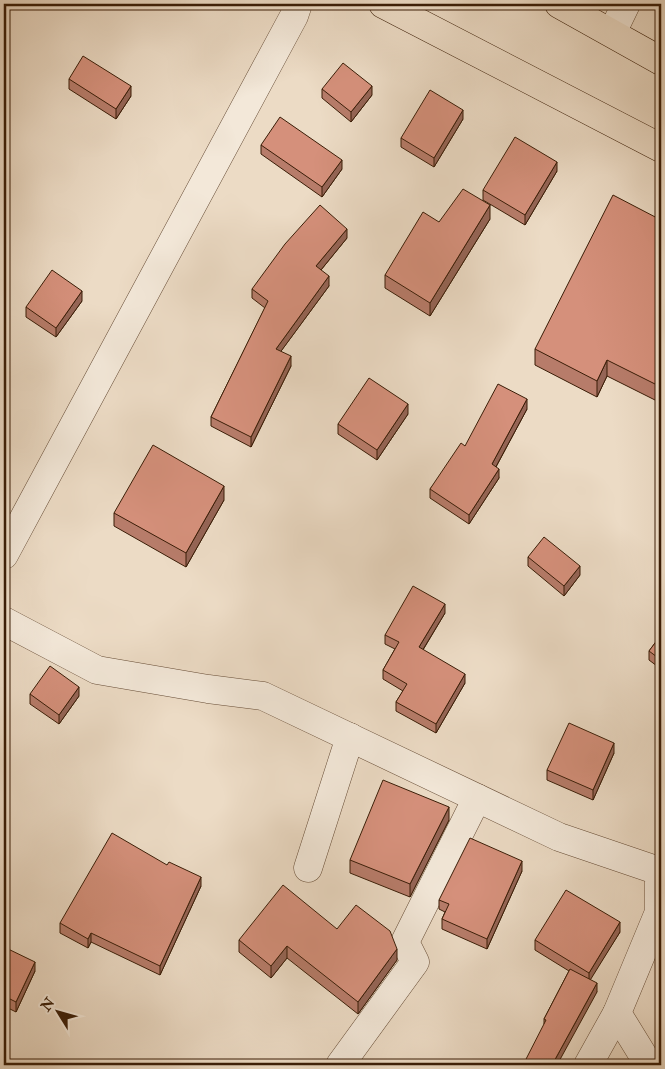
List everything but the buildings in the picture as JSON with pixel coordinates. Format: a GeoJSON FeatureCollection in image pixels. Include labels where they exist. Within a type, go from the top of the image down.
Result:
{"type":"FeatureCollection","features":[{"type":"Feature","properties":{"kind":"highway"},"geometry":{"type":"LineString","coordinates":[[383,4],[661,148]]}},
{"type":"Feature","properties":{"kind":"highway"},"geometry":{"type":"LineString","coordinates":[[559,4],[661,61]]}},
{"type":"Feature","properties":{"kind":"street"},"geometry":{"type":"LineString","coordinates":[[4,555],[294,16],[298,4]]}},
{"type":"Feature","properties":{"kind":"street"},"geometry":{"type":"LineString","coordinates":[[612,33],[626,4]]}},
{"type":"Feature","properties":{"kind":"street"},"geometry":{"type":"LineString","coordinates":[[4,621],[98,670],[208,689],[263,696],[559,837],[660,869],[659,912],[617,1013],[588,1065]]}},
{"type":"Feature","properties":{"kind":"street"},"geometry":{"type":"LineString","coordinates":[[308,868],[350,737]]}},
{"type":"Feature","properties":{"kind":"street"},"geometry":{"type":"LineString","coordinates":[[340,1065],[415,962],[405,942],[477,798]]}},
{"type":"Feature","properties":{"kind":"street"},"geometry":{"type":"LineString","coordinates":[[617,1013],[649,1065]]}}]}
